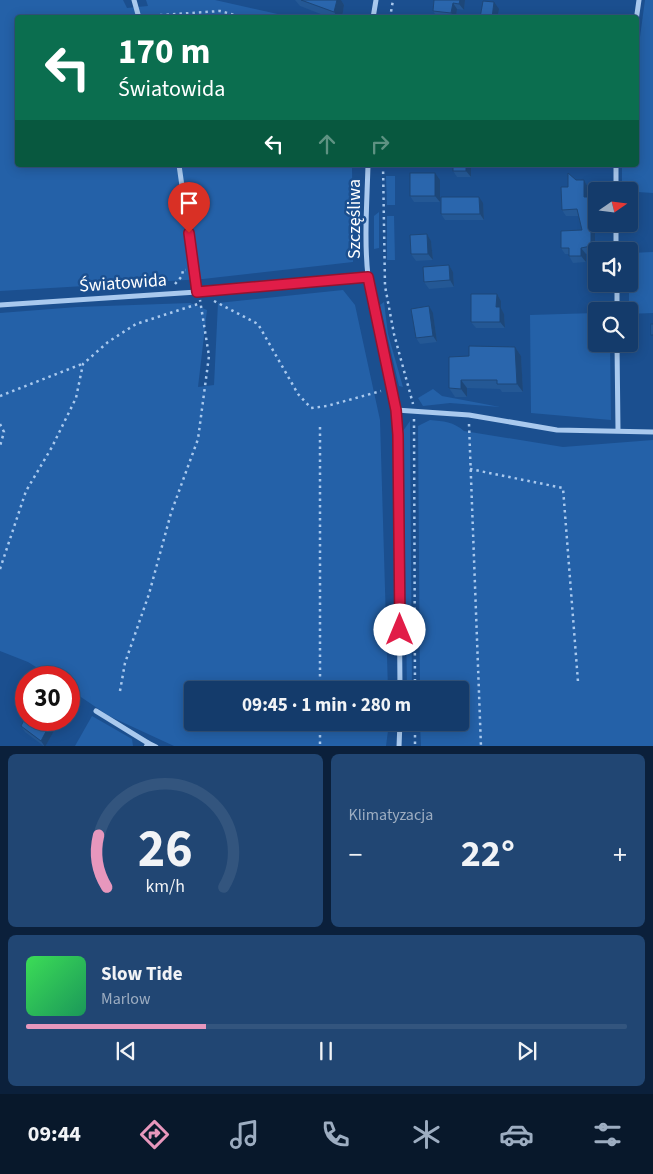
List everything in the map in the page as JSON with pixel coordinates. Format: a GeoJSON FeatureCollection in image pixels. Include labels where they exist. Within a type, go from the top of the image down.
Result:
{"type":"FeatureCollection","features":[{"type":"Feature","properties":{"kind":"street"},"geometry":{"type":"LineString","coordinates":[[134,0],[138,15]]}},
{"type":"Feature","properties":{"kind":"street"},"geometry":{"type":"LineString","coordinates":[[374,15],[376,0]]}},
{"type":"Feature","properties":{"kind":"street"},"geometry":{"type":"LineString","coordinates":[[637,15],[639,0]]}},
{"type":"Feature","properties":{"kind":"street"},"geometry":{"type":"LineString","coordinates":[[179,167],[197,292]]}},
{"type":"Feature","properties":{"kind":"street","name":"Szczęśliwa"},"geometry":{"type":"LineString","coordinates":[[368,167],[366,225],[368,277],[396,410],[399,451],[400,681]]}},
{"type":"Feature","properties":{"kind":"street"},"geometry":{"type":"LineString","coordinates":[[616,167],[616,182]]}},
{"type":"Feature","properties":{"kind":"street","name":"Światowida"},"geometry":{"type":"LineString","coordinates":[[0,305],[197,292],[368,277]]}},
{"type":"Feature","properties":{"kind":"street"},"geometry":{"type":"LineString","coordinates":[[617,352],[618,430]]}},
{"type":"Feature","properties":{"kind":"street"},"geometry":{"type":"LineString","coordinates":[[396,410],[469,415],[557,430],[653,432]]}},
{"type":"Feature","properties":{"kind":"street"},"geometry":{"type":"LineString","coordinates":[[96,712],[147,745],[156,746]]}},
{"type":"Feature","properties":{"kind":"street"},"geometry":{"type":"LineString","coordinates":[[399,746],[400,731]]}},
{"type":"Feature","properties":{"kind":"path"},"geometry":{"type":"LineString","coordinates":[[390,15],[393,0]]}},
{"type":"Feature","properties":{"kind":"path"},"geometry":{"type":"LineString","coordinates":[[164,15],[220,12],[233,15]]}},
{"type":"Feature","properties":{"kind":"path"},"geometry":{"type":"LineString","coordinates":[[384,167],[385,286],[394,334],[413,405]]}},
{"type":"Feature","properties":{"kind":"path"},"geometry":{"type":"LineString","coordinates":[[163,294],[164,288],[178,282],[183,270],[194,269]]}},
{"type":"Feature","properties":{"kind":"path"},"geometry":{"type":"LineString","coordinates":[[120,691],[125,663],[149,594],[171,513],[198,439],[209,356],[201,303],[197,292]]}},
{"type":"Feature","properties":{"kind":"path"},"geometry":{"type":"LineString","coordinates":[[197,292],[258,324],[298,394],[311,408],[327,406],[391,388]]}},
{"type":"Feature","properties":{"kind":"path"},"geometry":{"type":"LineString","coordinates":[[0,396],[83,364],[108,342],[136,324],[201,303]]}},
{"type":"Feature","properties":{"kind":"path"},"geometry":{"type":"LineString","coordinates":[[0,569],[26,491],[52,447],[76,398],[83,364]]}},
{"type":"Feature","properties":{"kind":"path"},"geometry":{"type":"LineString","coordinates":[[469,415],[481,746]]}},
{"type":"Feature","properties":{"kind":"path"},"geometry":{"type":"LineString","coordinates":[[414,419],[415,681]]}},
{"type":"Feature","properties":{"kind":"path"},"geometry":{"type":"LineString","coordinates":[[0,424],[4,432],[0,446]]}},
{"type":"Feature","properties":{"kind":"path"},"geometry":{"type":"LineString","coordinates":[[320,427],[320,681]]}},
{"type":"Feature","properties":{"kind":"path"},"geometry":{"type":"LineString","coordinates":[[470,469],[563,488],[578,682]]}},
{"type":"Feature","properties":{"kind":"path"},"geometry":{"type":"LineString","coordinates":[[320,731],[320,746]]}},
{"type":"Feature","properties":{"kind":"path"},"geometry":{"type":"LineString","coordinates":[[415,731],[415,746]]}},
{"type":"Feature","properties":{"kind":"shaded area"},"geometry":{"type":"Polygon","coordinates":[[[0,0],[123,0],[127,8],[148,6],[146,0],[215,0],[282,15],[15,15],[15,167],[352,167],[353,262],[203,279],[0,291],[0,0]]]}},
{"type":"Feature","properties":{"kind":"shaded area"},"geometry":{"type":"Polygon","coordinates":[[[645,0],[653,0],[653,193],[638,192],[638,182],[622,182],[622,167],[639,167],[639,44],[645,0]]]}},
{"type":"Feature","properties":{"kind":"shaded area"},"geometry":{"type":"Polygon","coordinates":[[[386,176],[395,176],[395,205],[387,205],[386,176]]]}},
{"type":"Feature","properties":{"kind":"shaded area"},"geometry":{"type":"Polygon","coordinates":[[[379,212],[379,248],[374,249],[374,216],[379,212]]]}},
{"type":"Feature","properties":{"kind":"shaded area"},"geometry":{"type":"Polygon","coordinates":[[[387,216],[394,216],[395,260],[387,260],[387,216]]]}},
{"type":"Feature","properties":{"kind":"shaded area"},"geometry":{"type":"Polygon","coordinates":[[[653,252],[653,313],[638,314],[638,302],[629,302],[629,292],[638,292],[638,253],[653,252]]]}},
{"type":"Feature","properties":{"kind":"shaded area"},"geometry":{"type":"Polygon","coordinates":[[[343,290],[355,305],[380,420],[388,681],[184,681],[184,731],[388,731],[386,746],[174,746],[109,716],[80,696],[80,666],[34,666],[0,651],[0,313],[77,307],[190,303],[207,310],[198,387],[214,385],[218,303],[343,290]]]}},
{"type":"Feature","properties":{"kind":"shaded area"},"geometry":{"type":"Polygon","coordinates":[[[384,302],[388,334],[403,387],[399,386],[380,305],[384,302]]]}},
{"type":"Feature","properties":{"kind":"shaded area"},"geometry":{"type":"Polygon","coordinates":[[[588,313],[588,352],[610,352],[611,420],[531,413],[530,315],[588,313]]]}},
{"type":"Feature","properties":{"kind":"shaded area"},"geometry":{"type":"Polygon","coordinates":[[[433,389],[442,396],[500,407],[450,403],[423,406],[418,398],[433,389]]]}},
{"type":"Feature","properties":{"kind":"shaded area"},"geometry":{"type":"Polygon","coordinates":[[[430,420],[444,422],[464,431],[563,447],[653,440],[653,746],[421,746],[420,731],[469,731],[469,681],[420,681],[418,426],[430,420]]]}},
{"type":"Feature","properties":{"kind":"shaded area"},"geometry":{"type":"Polygon","coordinates":[[[410,421],[412,681],[407,681],[403,431],[410,421]]]}},
{"type":"Feature","properties":{"kind":"shaded area"},"geometry":{"type":"Polygon","coordinates":[[[92,716],[132,739],[133,746],[75,746],[92,716]]]}},
{"type":"Feature","properties":{"kind":"building"},"geometry":{"type":"Polygon","coordinates":[[[301,0],[337,0],[334,12],[301,0]]]}},
{"type":"Feature","properties":{"kind":"building"},"geometry":{"type":"Polygon","coordinates":[[[434,0],[460,0],[459,4],[453,3],[451,13],[433,11],[434,0]]]}},
{"type":"Feature","properties":{"kind":"building"},"geometry":{"type":"Polygon","coordinates":[[[483,1],[494,2],[492,15],[481,15],[483,1]]]}},
{"type":"Feature","properties":{"kind":"building"},"geometry":{"type":"Polygon","coordinates":[[[453,167],[466,167],[466,171],[453,171],[453,167]]]}},
{"type":"Feature","properties":{"kind":"building"},"geometry":{"type":"Polygon","coordinates":[[[410,173],[435,173],[435,196],[410,196],[410,173]]]}},
{"type":"Feature","properties":{"kind":"building"},"geometry":{"type":"Polygon","coordinates":[[[568,173],[576,180],[584,180],[584,197],[588,197],[588,232],[591,232],[591,242],[588,242],[588,247],[581,248],[581,256],[569,256],[569,248],[561,248],[561,231],[582,230],[577,209],[562,210],[561,187],[568,187],[568,173]]]}},
{"type":"Feature","properties":{"kind":"building"},"geometry":{"type":"Polygon","coordinates":[[[441,197],[479,197],[480,214],[441,214],[441,197]]]}},
{"type":"Feature","properties":{"kind":"building"},"geometry":{"type":"Polygon","coordinates":[[[427,234],[428,254],[411,254],[410,235],[427,234]]]}},
{"type":"Feature","properties":{"kind":"building"},"geometry":{"type":"Polygon","coordinates":[[[449,265],[450,280],[424,282],[423,267],[449,265]]]}},
{"type":"Feature","properties":{"kind":"building"},"geometry":{"type":"Polygon","coordinates":[[[471,294],[497,294],[496,307],[500,307],[500,322],[471,322],[471,294]]]}},
{"type":"Feature","properties":{"kind":"building"},"geometry":{"type":"Polygon","coordinates":[[[429,306],[433,336],[416,338],[411,309],[429,306]]]}},
{"type":"Feature","properties":{"kind":"building"},"geometry":{"type":"Polygon","coordinates":[[[651,324],[653,324],[653,335],[651,335],[651,324]]]}},
{"type":"Feature","properties":{"kind":"building"},"geometry":{"type":"Polygon","coordinates":[[[469,346],[515,347],[517,384],[497,384],[497,380],[461,380],[461,389],[449,388],[449,357],[469,356],[469,346]]]}},
{"type":"Feature","properties":{"kind":"building"},"geometry":{"type":"Polygon","coordinates":[[[28,731],[46,731],[41,741],[28,731]]]}},
{"type":"Feature","properties":{"kind":"route"},"geometry":{"type":"LineString","coordinates":[[189,233],[197,292],[368,277],[396,410],[399,451],[400,630]]}}]}
